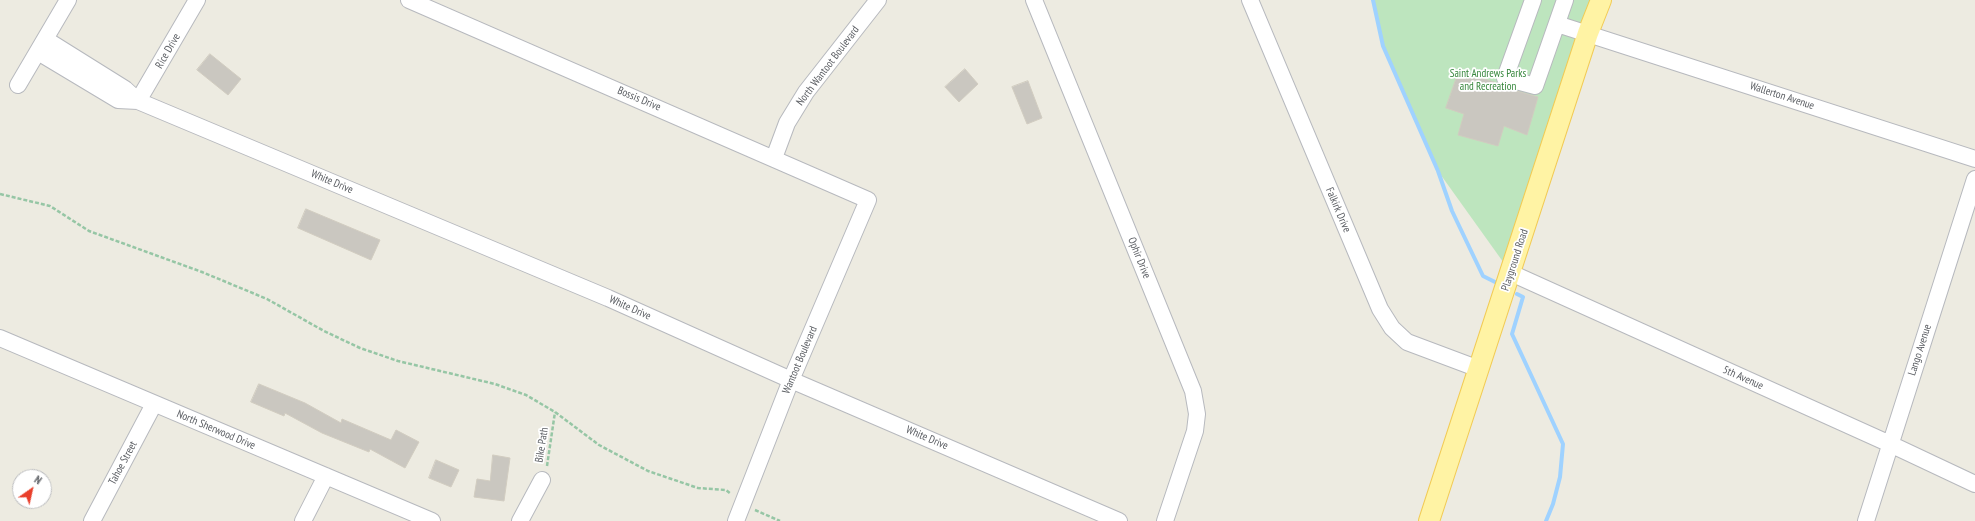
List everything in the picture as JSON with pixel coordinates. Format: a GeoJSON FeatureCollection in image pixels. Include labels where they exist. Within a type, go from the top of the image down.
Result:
{"type":"FeatureCollection","features":[{"type":"Feature","properties":{"kind":"main road","name":"Playground Road"},"geometry":{"type":"LineString","coordinates":[[1429,521],[1588,33],[1601,0]]}},
{"type":"Feature","properties":{"kind":"street"},"geometry":{"type":"LineString","coordinates":[[18,85],[68,0]]}},
{"type":"Feature","properties":{"kind":"street","name":"Rice Drive"},"geometry":{"type":"LineString","coordinates":[[138,101],[197,0]]}},
{"type":"Feature","properties":{"kind":"street","name":"Bossis Drive"},"geometry":{"type":"LineString","coordinates":[[409,0],[868,200]]}},
{"type":"Feature","properties":{"kind":"street","name":"North Wantoot Boulevard"},"geometry":{"type":"LineString","coordinates":[[774,158],[787,123],[806,92],[878,0]]}},
{"type":"Feature","properties":{"kind":"street","name":"Ophir Drive"},"geometry":{"type":"LineString","coordinates":[[1034,0],[1193,391],[1197,414],[1195,431],[1165,521]]}},
{"type":"Feature","properties":{"kind":"street","name":"Falkirk Drive"},"geometry":{"type":"LineString","coordinates":[[1250,0],[1380,309],[1392,328],[1407,342],[1479,369]]}},
{"type":"Feature","properties":{"kind":"street"},"geometry":{"type":"LineString","coordinates":[[1533,0],[1505,78],[1536,86],[1566,0]]}},
{"type":"Feature","properties":{"kind":"street","name":"Wallerton Avenue"},"geometry":{"type":"LineString","coordinates":[[1557,24],[1975,159]]}},
{"type":"Feature","properties":{"kind":"street","name":"White Drive"},"geometry":{"type":"LineString","coordinates":[[41,45],[118,100],[138,101],[608,298],[791,380],[1119,521]]}},
{"type":"Feature","properties":{"kind":"street","name":"Lango Avenue"},"geometry":{"type":"LineString","coordinates":[[1866,521],[1975,179]]}},
{"type":"Feature","properties":{"kind":"street","name":"Wantoot Boulevard"},"geometry":{"type":"LineString","coordinates":[[736,521],[791,380],[868,200]]}},
{"type":"Feature","properties":{"kind":"street","name":"5th Avenue"},"geometry":{"type":"LineString","coordinates":[[1511,273],[1890,444],[1975,484]]}},
{"type":"Feature","properties":{"kind":"street","name":"North Sherwood Drive"},"geometry":{"type":"LineString","coordinates":[[0,338],[432,521]]}},
{"type":"Feature","properties":{"kind":"street","name":"Tahoe Street"},"geometry":{"type":"LineString","coordinates":[[92,521],[154,404]]}},
{"type":"Feature","properties":{"kind":"street"},"geometry":{"type":"LineString","coordinates":[[303,521],[326,476]]}},
{"type":"Feature","properties":{"kind":"street"},"geometry":{"type":"LineString","coordinates":[[520,521],[542,480]]}},
{"type":"Feature","properties":{"kind":"path"},"geometry":{"type":"LineString","coordinates":[[0,194],[50,206],[89,231],[202,272],[267,299],[324,331],[360,348],[398,361],[495,384],[526,395],[555,412],[599,445],[648,471],[698,488],[726,490],[743,504],[780,521]]}},
{"type":"Feature","properties":{"kind":"path","name":"Bike Path"},"geometry":{"type":"LineString","coordinates":[[542,480],[549,462],[555,412]]}},
{"type":"Feature","properties":{"kind":"green space","name":"Saint Andrews Parks and Recreation"},"geometry":{"type":"Polygon","coordinates":[[[1373,0],[1601,0],[1511,273],[1438,171],[1383,46],[1373,0]]]}},
{"type":"Feature","properties":{"kind":"building"},"geometry":{"type":"Polygon","coordinates":[[[210,54],[241,79],[228,95],[197,70],[210,54]]]}},
{"type":"Feature","properties":{"kind":"building"},"geometry":{"type":"Polygon","coordinates":[[[965,69],[978,84],[959,102],[945,87],[965,69]]]}},
{"type":"Feature","properties":{"kind":"building"},"geometry":{"type":"Polygon","coordinates":[[[1459,71],[1497,83],[1503,87],[1538,97],[1527,135],[1504,126],[1498,146],[1458,135],[1464,114],[1446,108],[1459,71]]]}},
{"type":"Feature","properties":{"kind":"building"},"geometry":{"type":"Polygon","coordinates":[[[1028,81],[1042,118],[1027,124],[1012,87],[1028,81]]]}},
{"type":"Feature","properties":{"kind":"building"},"geometry":{"type":"Polygon","coordinates":[[[306,209],[380,240],[371,260],[298,228],[306,209]]]}},
{"type":"Feature","properties":{"kind":"building"},"geometry":{"type":"Polygon","coordinates":[[[259,384],[305,403],[341,423],[342,419],[391,440],[396,430],[419,442],[405,468],[370,449],[369,452],[322,433],[285,413],[284,416],[251,402],[259,384]]]}},
{"type":"Feature","properties":{"kind":"building"},"geometry":{"type":"Polygon","coordinates":[[[493,455],[510,458],[504,501],[474,497],[477,479],[490,481],[493,455]]]}},
{"type":"Feature","properties":{"kind":"building"},"geometry":{"type":"Polygon","coordinates":[[[436,460],[459,470],[451,487],[429,478],[436,460]]]}},
{"type":"Feature","properties":{"kind":"waterway"},"geometry":{"type":"LineString","coordinates":[[1373,0],[1383,46],[1438,171],[1452,211],[1483,276],[1495,282]]}},
{"type":"Feature","properties":{"kind":"waterway"},"geometry":{"type":"LineString","coordinates":[[1517,294],[1523,297],[1512,334],[1563,444],[1560,477],[1553,504],[1546,521]]}}]}
